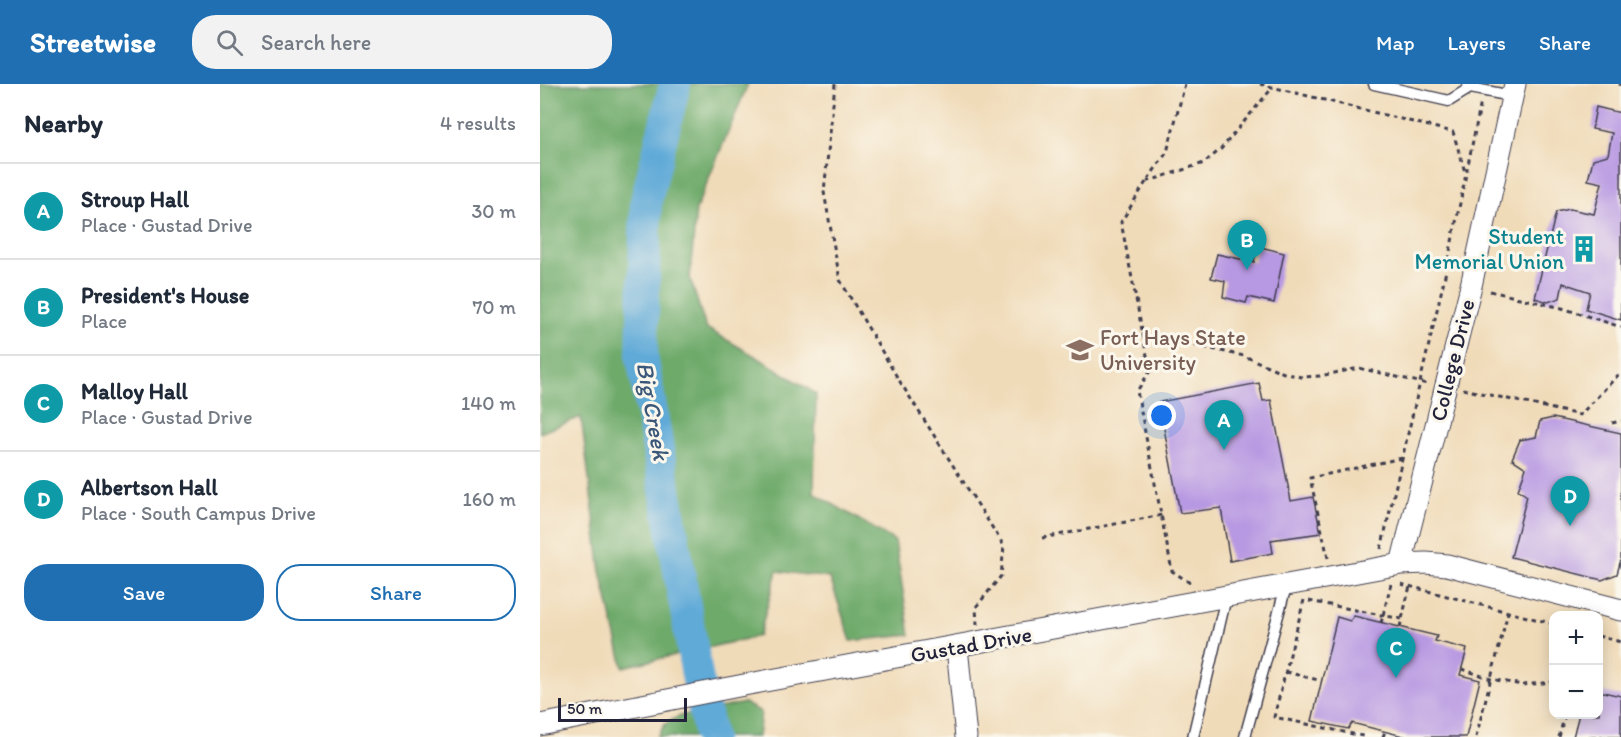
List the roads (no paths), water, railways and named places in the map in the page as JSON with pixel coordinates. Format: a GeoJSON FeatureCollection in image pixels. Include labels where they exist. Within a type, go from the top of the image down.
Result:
{"type":"FeatureCollection","features":[{"type":"Feature","properties":{"kind":"street","name":"College Drive"},"geometry":{"type":"LineString","coordinates":[[1401,564],[1471,286],[1514,90]]}},
{"type":"Feature","properties":{"kind":"street","name":"Gustad Drive"},"geometry":{"type":"LineString","coordinates":[[540,725],[749,684],[1401,564],[1426,562],[1447,565],[1621,610]]}},
{"type":"Feature","properties":{"kind":"street"},"geometry":{"type":"LineString","coordinates":[[957,647],[966,737]]}},
{"type":"Feature","properties":{"kind":"lane"},"geometry":{"type":"LineString","coordinates":[[1374,84],[1449,101],[1469,86],[1484,91],[1514,90]]}},
{"type":"Feature","properties":{"kind":"lane"},"geometry":{"type":"LineString","coordinates":[[1245,737],[1286,586]]}},
{"type":"Feature","properties":{"kind":"lane"},"geometry":{"type":"LineString","coordinates":[[1193,737],[1226,597]]}},
{"type":"Feature","properties":{"kind":"waterway","name":"Big Creek"},"geometry":{"type":"LineString","coordinates":[[675,84],[646,201],[642,356],[697,675],[710,737]]}},
{"type":"Feature","properties":{"kind":"place","name":"Student Memorial Union"},"geometry":{"type":"Point","coordinates":[1584,249]}},
{"type":"Feature","properties":{"kind":"place","name":"President's House"},"geometry":{"type":"Point","coordinates":[1247,270]}},
{"type":"Feature","properties":{"kind":"place","name":"Fort Hays State University"},"geometry":{"type":"Point","coordinates":[1080,350]}},
{"type":"Feature","properties":{"kind":"place","name":"Stroup Hall"},"geometry":{"type":"Point","coordinates":[1224,450]}},
{"type":"Feature","properties":{"kind":"place","name":"Albertson Hall"},"geometry":{"type":"Point","coordinates":[1570,526]}},
{"type":"Feature","properties":{"kind":"place","name":"Malloy Hall"},"geometry":{"type":"Point","coordinates":[1396,678]}}]}
